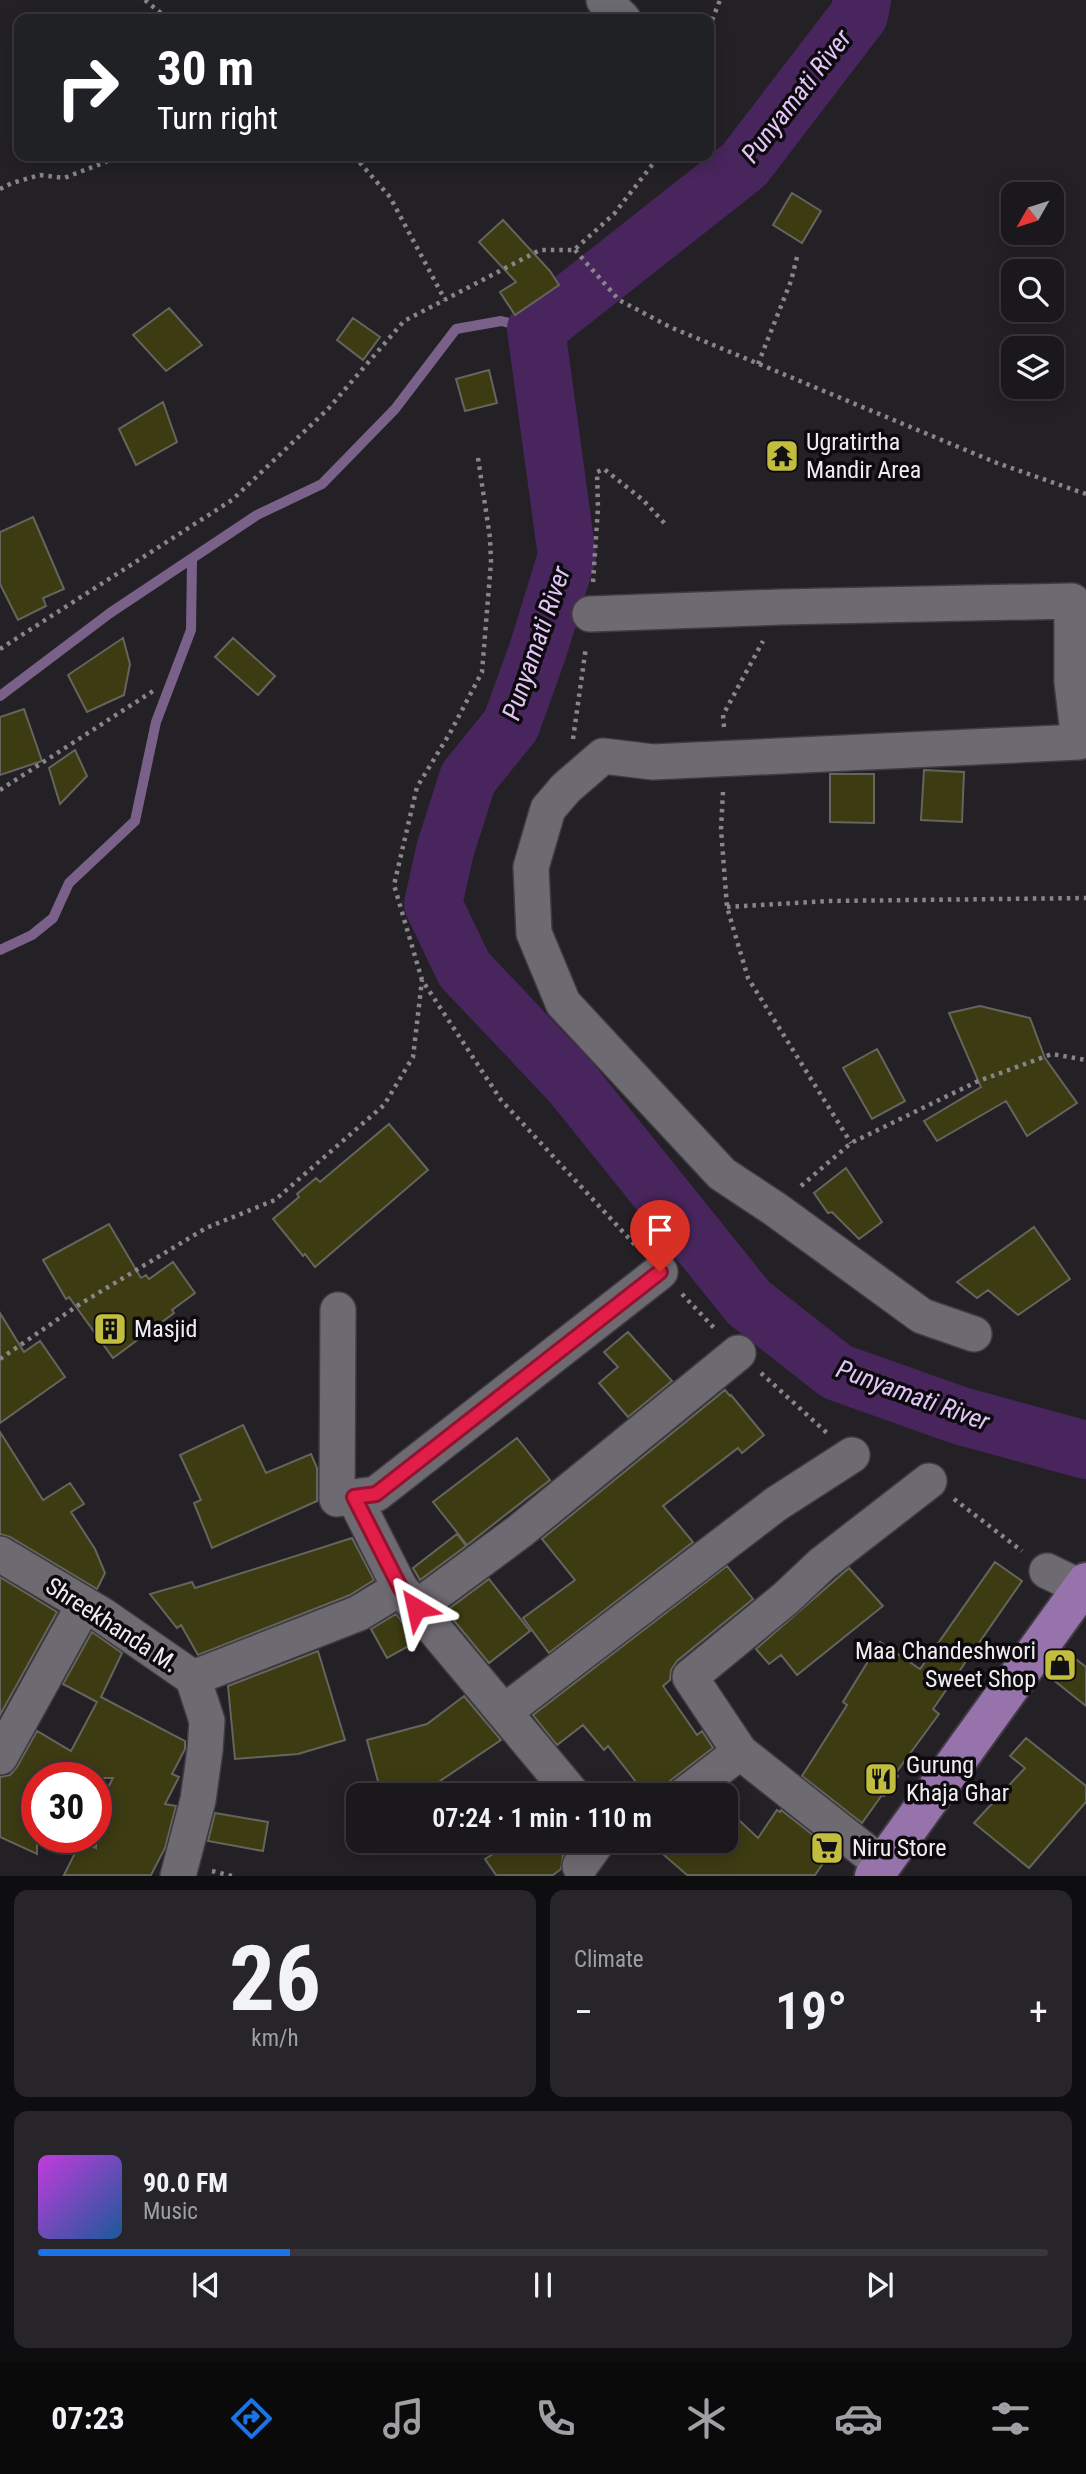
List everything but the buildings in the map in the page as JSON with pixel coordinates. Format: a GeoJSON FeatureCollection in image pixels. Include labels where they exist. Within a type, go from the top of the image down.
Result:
{"type":"FeatureCollection","features":[{"type":"Feature","properties":{"kind":"main road"},"geometry":{"type":"LineString","coordinates":[[878,1870],[1085,1587]]}},
{"type":"Feature","properties":{"kind":"street"},"geometry":{"type":"LineString","coordinates":[[604,0],[618,14]]}},
{"type":"Feature","properties":{"kind":"street"},"geometry":{"type":"LineString","coordinates":[[590,614],[1072,601],[1079,682],[1079,742],[653,762],[603,756],[566,788],[548,809],[531,867],[534,933],[563,1003],[722,1174],[775,1209],[922,1316],[974,1334]]}},
{"type":"Feature","properties":{"kind":"street"},"geometry":{"type":"LineString","coordinates":[[338,1310],[337,1499],[376,1494],[660,1272]]}},
{"type":"Feature","properties":{"kind":"street"},"geometry":{"type":"LineString","coordinates":[[193,1678],[359,1613],[408,1598],[520,1531],[738,1353]]}},
{"type":"Feature","properties":{"kind":"street"},"geometry":{"type":"LineString","coordinates":[[504,1712],[776,1504],[852,1455]]}},
{"type":"Feature","properties":{"kind":"street"},"geometry":{"type":"LineString","coordinates":[[878,1870],[740,1752],[690,1677],[786,1598],[822,1564],[929,1481]]}},
{"type":"Feature","properties":{"kind":"street"},"geometry":{"type":"LineString","coordinates":[[354,1497],[408,1598],[563,1783]]}},
{"type":"Feature","properties":{"kind":"street","name":"Shreekhanda M."},"geometry":{"type":"LineString","coordinates":[[0,1554],[84,1605],[193,1678],[207,1721],[205,1750],[198,1800],[177,1875]]}},
{"type":"Feature","properties":{"kind":"street"},"geometry":{"type":"LineString","coordinates":[[1048,1571],[1085,1587]]}},
{"type":"Feature","properties":{"kind":"street"},"geometry":{"type":"LineString","coordinates":[[0,1758],[84,1605]]}},
{"type":"Feature","properties":{"kind":"street"},"geometry":{"type":"LineString","coordinates":[[700,1783],[740,1752]]}},
{"type":"Feature","properties":{"kind":"path"},"geometry":{"type":"LineString","coordinates":[[145,0],[162,14]]}},
{"type":"Feature","properties":{"kind":"path"},"geometry":{"type":"LineString","coordinates":[[0,189],[40,175],[64,178],[108,161]]}},
{"type":"Feature","properties":{"kind":"path"},"geometry":{"type":"LineString","coordinates":[[359,161],[390,197],[445,300]]}},
{"type":"Feature","properties":{"kind":"path"},"geometry":{"type":"LineString","coordinates":[[0,649],[232,500],[328,409],[404,321],[540,250],[574,250],[614,214],[655,161]]}},
{"type":"Feature","properties":{"kind":"path"},"geometry":{"type":"LineString","coordinates":[[574,250],[619,300],[670,327],[997,463],[1086,495]]}},
{"type":"Feature","properties":{"kind":"path"},"geometry":{"type":"LineString","coordinates":[[758,364],[791,281],[798,253]]}},
{"type":"Feature","properties":{"kind":"path"},"geometry":{"type":"LineString","coordinates":[[781,607],[723,715],[727,758],[721,829],[727,907],[748,978],[851,1143]]}},
{"type":"Feature","properties":{"kind":"path"},"geometry":{"type":"LineString","coordinates":[[0,790],[153,691]]}},
{"type":"Feature","properties":{"kind":"path"},"geometry":{"type":"LineString","coordinates":[[727,907],[830,901],[1086,898]]}},
{"type":"Feature","properties":{"kind":"path"},"geometry":{"type":"LineString","coordinates":[[0,1359],[80,1304],[205,1228],[275,1200],[384,1105],[413,1057],[422,980]]}},
{"type":"Feature","properties":{"kind":"path"},"geometry":{"type":"LineString","coordinates":[[775,1209],[851,1143],[976,1082],[1052,1054],[1086,1060]]}},
{"type":"Feature","properties":{"kind":"waterway","name":"Punyamati River"},"geometry":{"type":"LineString","coordinates":[[862,0],[859,15],[744,165],[536,329],[567,556],[511,725],[468,778],[445,850],[433,904],[464,969],[571,1082],[749,1303],[837,1372],[961,1416],[1086,1450]]}},
{"type":"Feature","properties":{"kind":"waterway"},"geometry":{"type":"LineString","coordinates":[[0,696],[110,613],[257,515],[322,484],[395,409],[456,329],[501,321],[536,329]]}},
{"type":"Feature","properties":{"kind":"waterway"},"geometry":{"type":"LineString","coordinates":[[0,950],[32,935],[53,918],[69,883],[135,821],[156,722],[191,630],[192,560]]}},
{"type":"Feature","properties":{"kind":"place","name":"Ugratirtha Mandir Area"},"geometry":{"type":"Point","coordinates":[782,456]}},
{"type":"Feature","properties":{"kind":"place","name":"Masjid"},"geometry":{"type":"Point","coordinates":[110,1329]}},
{"type":"Feature","properties":{"kind":"place","name":"Maa Chandeshwori Sweet Shop"},"geometry":{"type":"Point","coordinates":[1060,1665]}},
{"type":"Feature","properties":{"kind":"place","name":"Gurung Khaja Ghar"},"geometry":{"type":"Point","coordinates":[881,1779]}},
{"type":"Feature","properties":{"kind":"place","name":"Niru Store"},"geometry":{"type":"Point","coordinates":[827,1848]}},
{"type":"Feature","properties":{"kind":"route"},"geometry":{"type":"LineString","coordinates":[[416,1608],[400,1587],[354,1497],[376,1494],[660,1272]]}}]}
